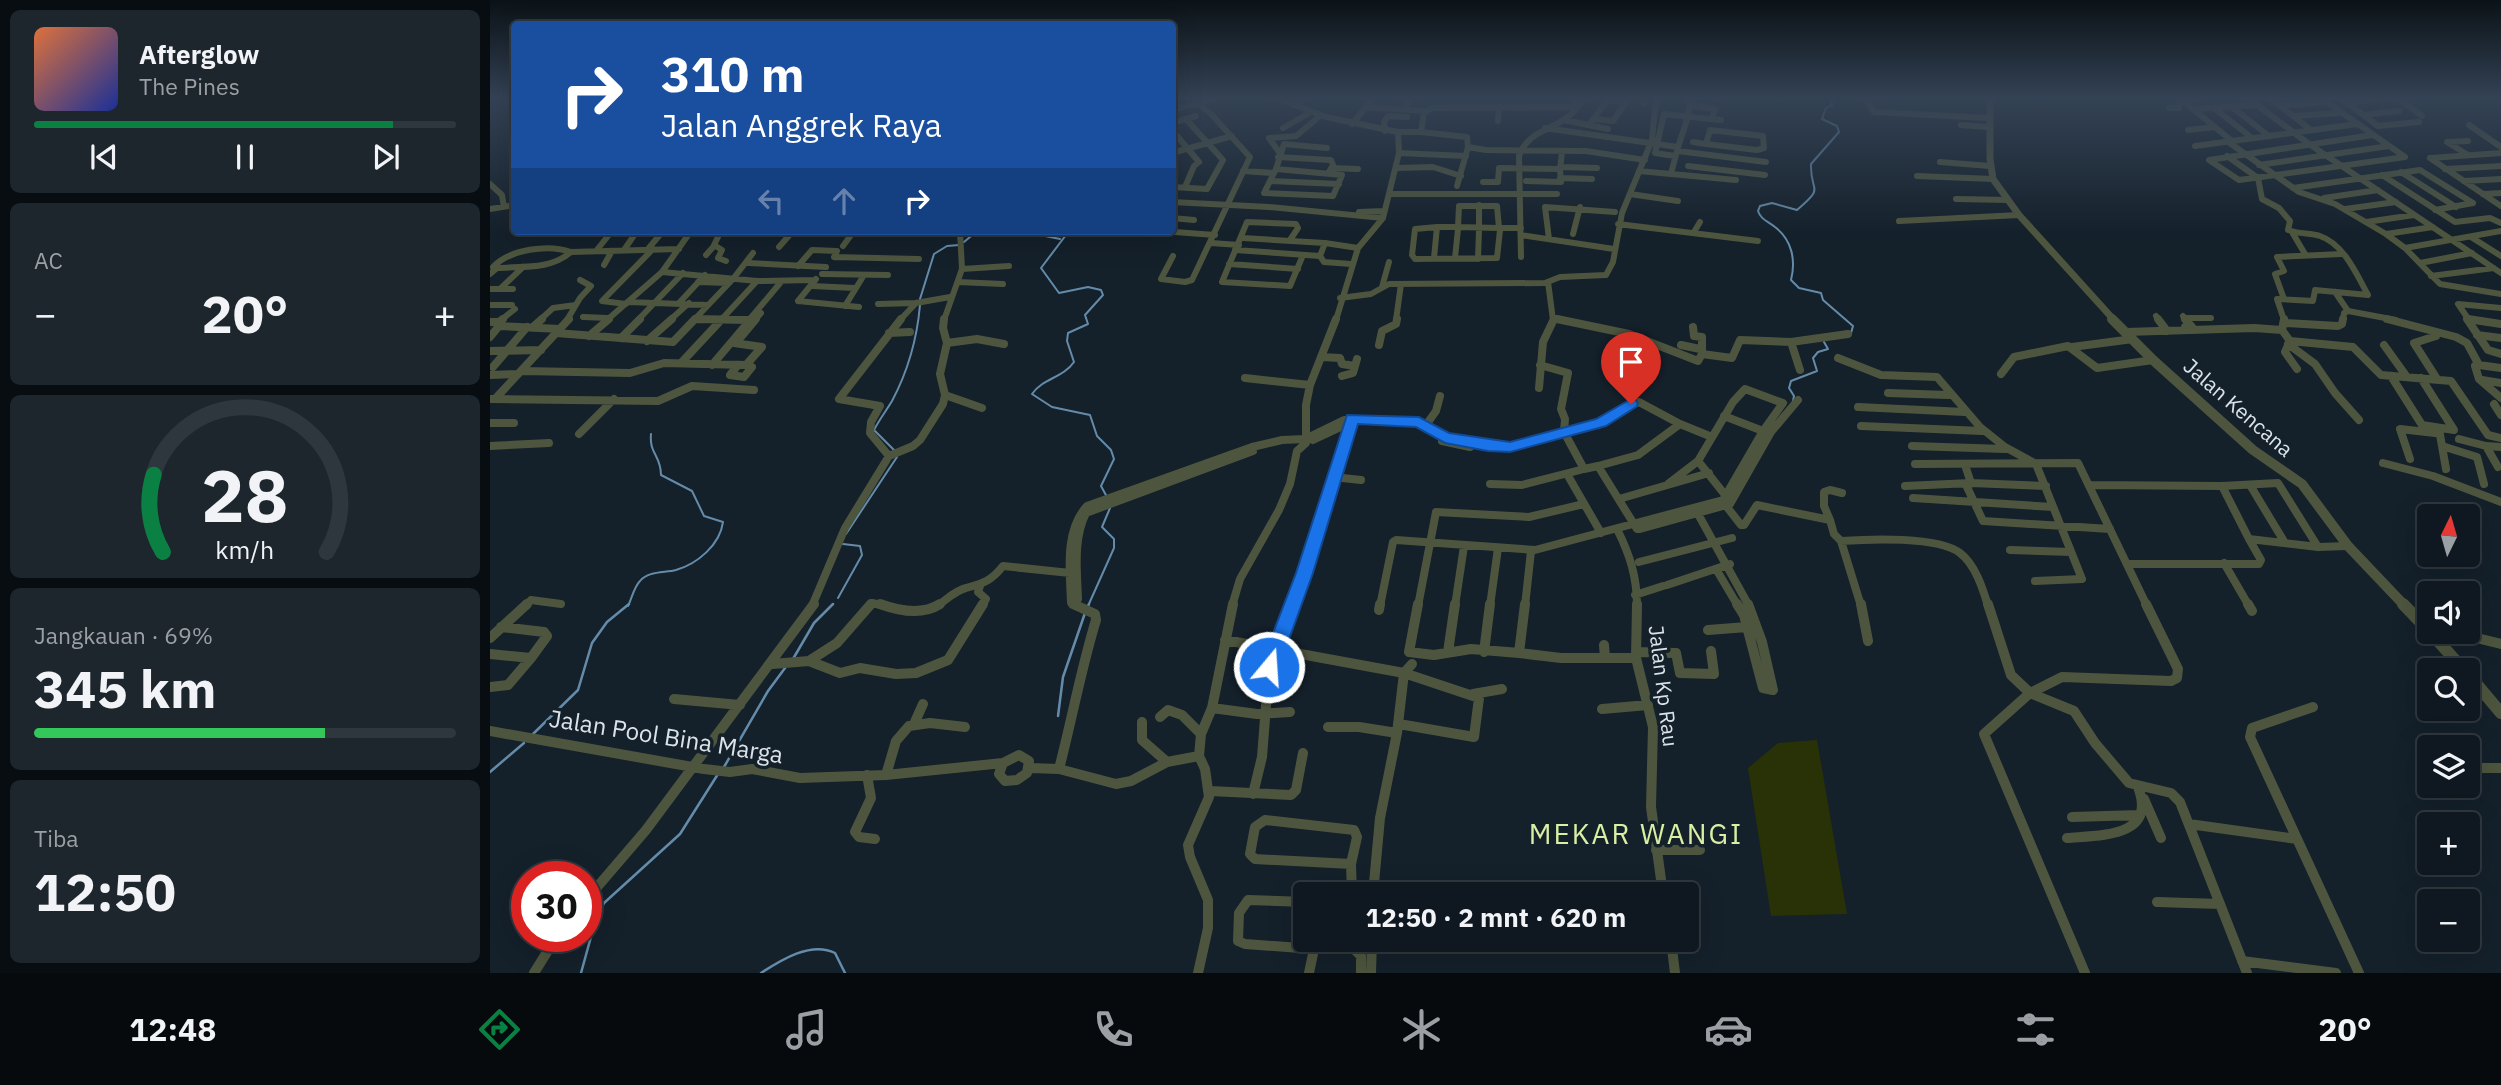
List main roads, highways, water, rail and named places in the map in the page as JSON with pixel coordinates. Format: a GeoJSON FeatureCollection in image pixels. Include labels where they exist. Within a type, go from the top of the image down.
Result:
{"type":"FeatureCollection","features":[{"type":"Feature","properties":{"kind":"waterway"},"geometry":{"type":"LineString","coordinates":[[1829,143],[1811,164],[1814,192],[1797,210],[1772,203],[1760,206],[1758,211],[1781,232],[1789,244],[1793,258],[1791,280],[1799,288],[1821,293],[1823,300],[1853,326],[1851,333]]}},
{"type":"Feature","properties":{"kind":"waterway"},"geometry":{"type":"LineString","coordinates":[[964,242],[972,235]]}},
{"type":"Feature","properties":{"kind":"waterway"},"geometry":{"type":"LineString","coordinates":[[1040,235],[1060,239]]}},
{"type":"Feature","properties":{"kind":"waterway"},"geometry":{"type":"LineString","coordinates":[[1066,235],[1041,268],[1059,293],[1088,287],[1101,290],[1103,295],[1085,315],[1088,324],[1068,333],[1067,341],[1074,362],[1032,394],[1052,407],[1090,415],[1097,436],[1111,450],[1114,459],[1101,486],[1107,497]]}},
{"type":"Feature","properties":{"kind":"waterway"},"geometry":{"type":"LineString","coordinates":[[920,299],[934,254],[947,246],[959,245]]}},
{"type":"Feature","properties":{"kind":"waterway"},"geometry":{"type":"LineString","coordinates":[[895,451],[874,430],[898,390],[907,366],[917,330],[920,305]]}},
{"type":"Feature","properties":{"kind":"waterway"},"geometry":{"type":"LineString","coordinates":[[1793,401],[1794,396],[1789,388],[1791,381],[1817,371],[1813,358],[1818,352],[1828,349],[1824,342]]}},
{"type":"Feature","properties":{"kind":"waterway"},"geometry":{"type":"LineString","coordinates":[[629,604],[636,586],[643,578],[684,567],[706,552],[717,538],[723,522],[704,516],[692,491],[661,475],[651,434]]}},
{"type":"Feature","properties":{"kind":"waterway"},"geometry":{"type":"LineString","coordinates":[[846,534],[897,457]]}},
{"type":"Feature","properties":{"kind":"waterway"},"geometry":{"type":"LineString","coordinates":[[1088,606],[1114,548],[1114,539],[1102,527],[1110,508]]}},
{"type":"Feature","properties":{"kind":"waterway"},"geometry":{"type":"LineString","coordinates":[[838,598],[862,555],[860,546],[843,544]]}},
{"type":"Feature","properties":{"kind":"waterway"},"geometry":{"type":"LineString","coordinates":[[533,734],[578,690],[592,643],[607,622],[629,604]]}},
{"type":"Feature","properties":{"kind":"waterway"},"geometry":{"type":"LineString","coordinates":[[793,659],[814,623],[833,604]]}},
{"type":"Feature","properties":{"kind":"waterway"},"geometry":{"type":"LineString","coordinates":[[1058,716],[1063,677],[1085,613]]}},
{"type":"Feature","properties":{"kind":"waterway"},"geometry":{"type":"LineString","coordinates":[[724,767],[768,691],[785,668]]}},
{"type":"Feature","properties":{"kind":"waterway"},"geometry":{"type":"LineString","coordinates":[[490,772],[524,743]]}},
{"type":"Feature","properties":{"kind":"waterway"},"geometry":{"type":"LineString","coordinates":[[581,973],[597,915],[604,903],[680,834],[718,774]]}},
{"type":"Feature","properties":{"kind":"waterway"},"geometry":{"type":"LineString","coordinates":[[761,973],[796,954],[816,949],[835,953],[845,973]]}},
{"type":"Feature","properties":{"kind":"district","name":"MEKAR WANGI"},"geometry":{"type":"Point","coordinates":[1636,834]}}]}
